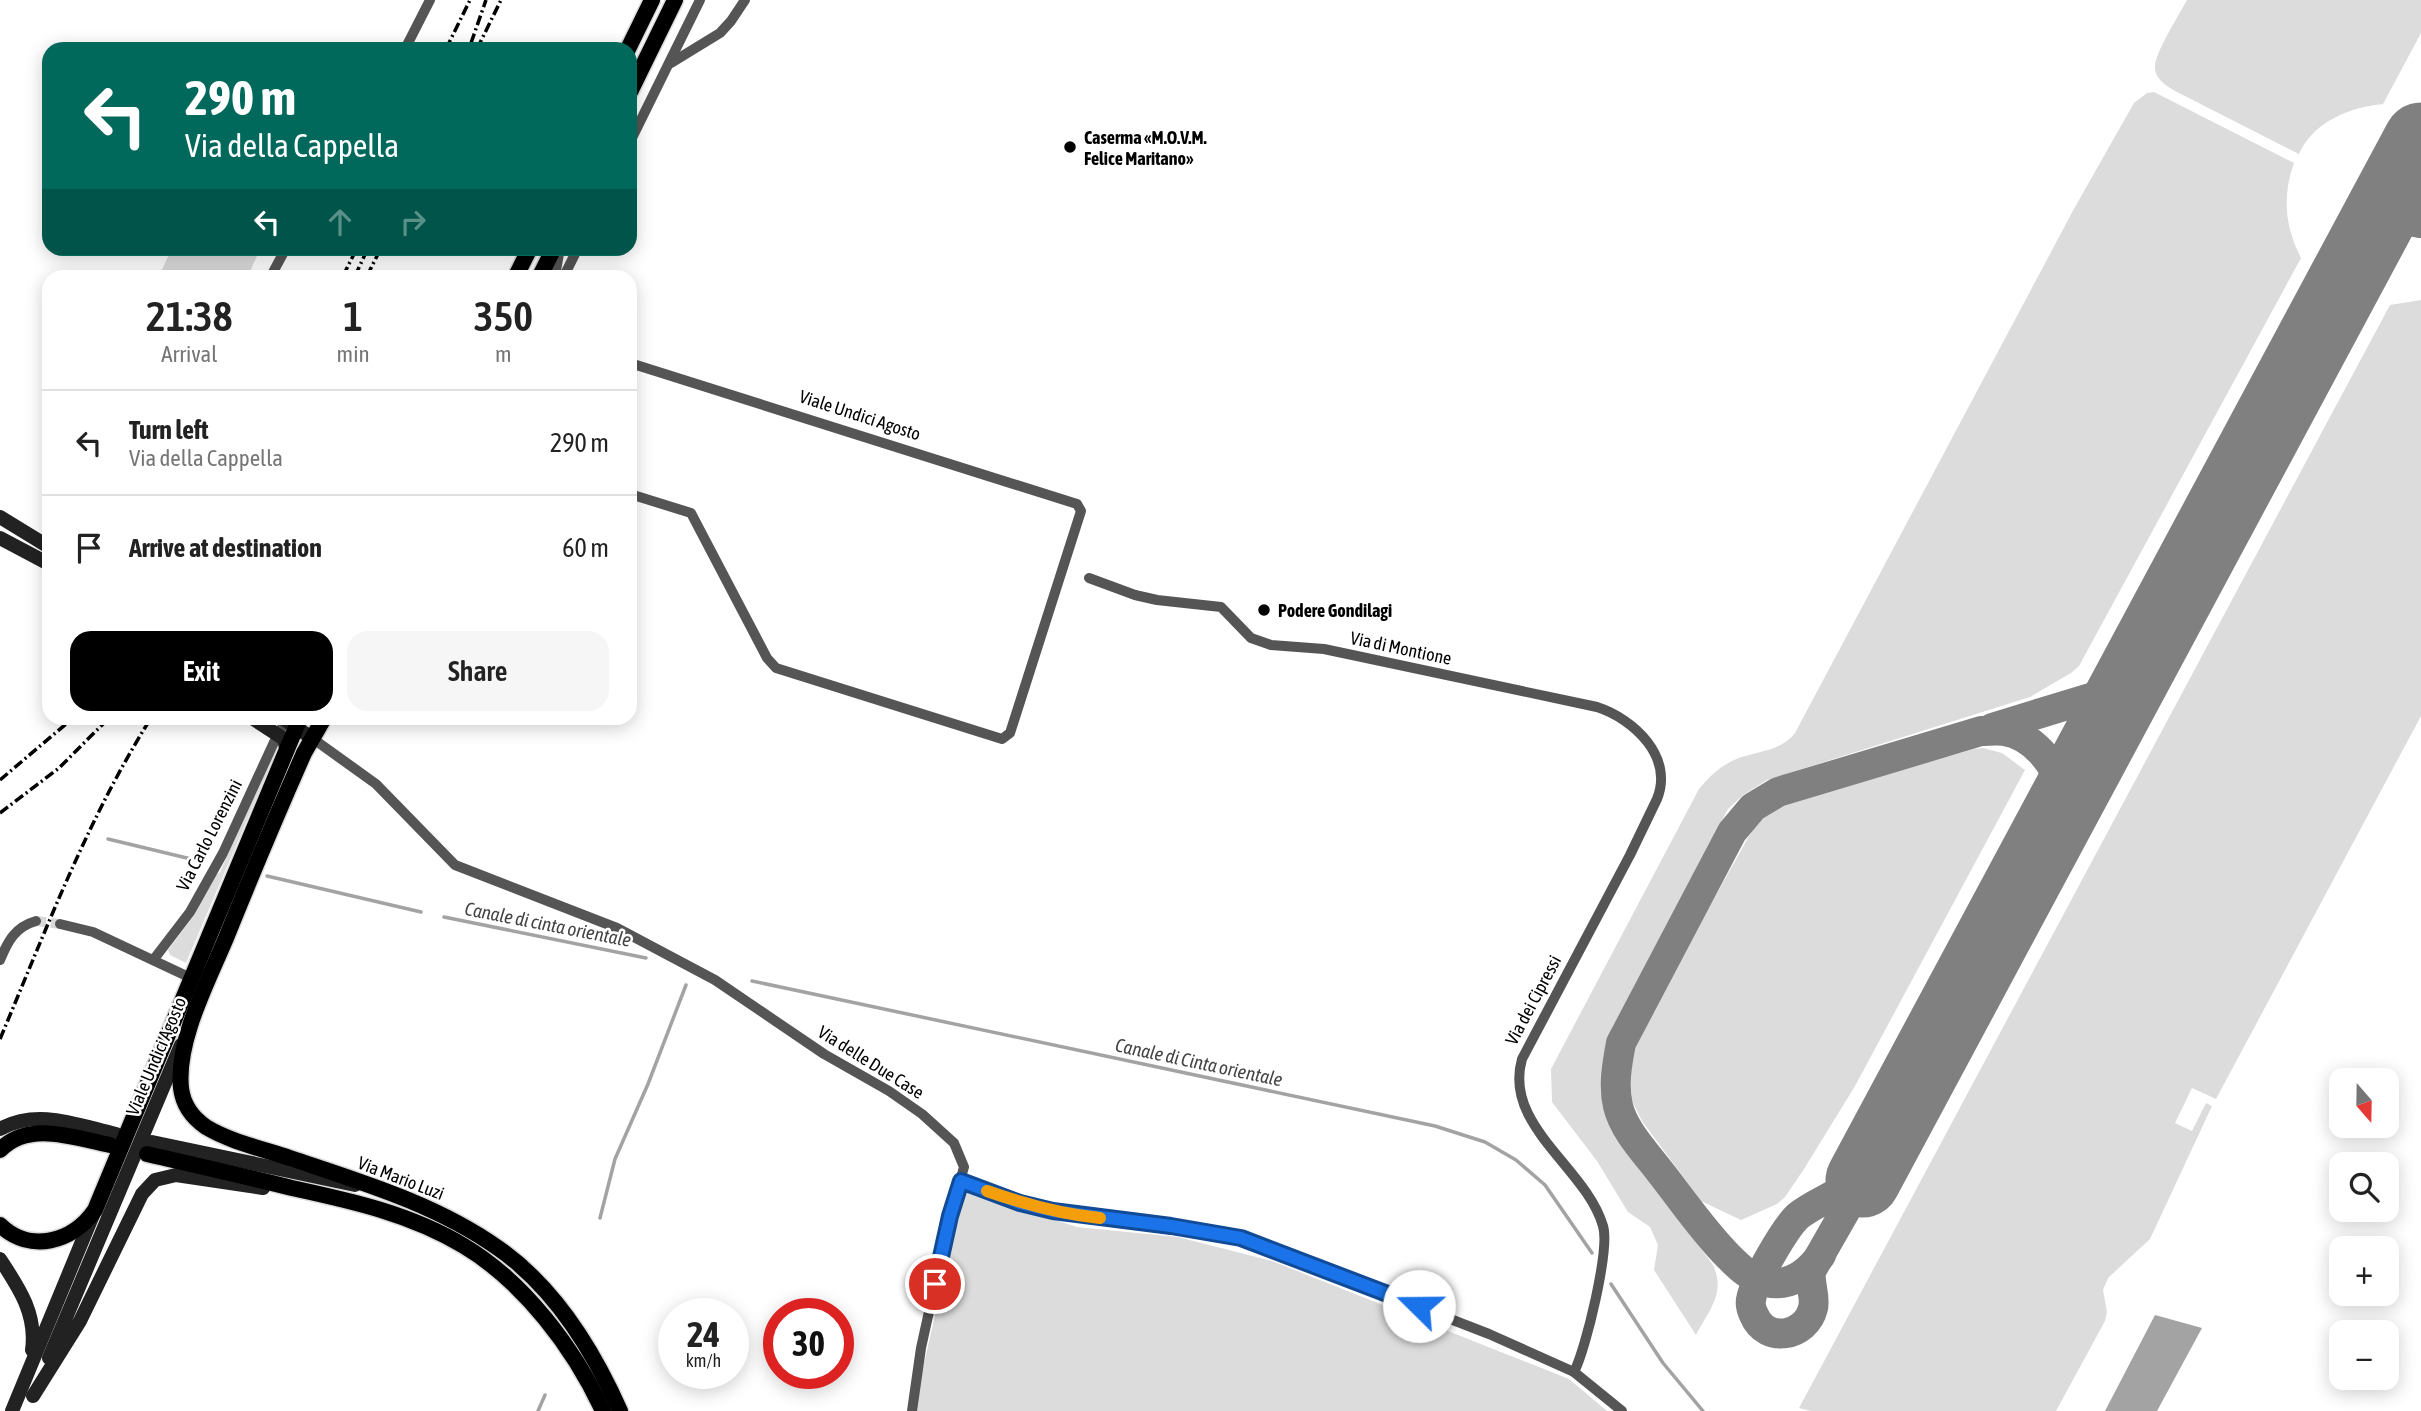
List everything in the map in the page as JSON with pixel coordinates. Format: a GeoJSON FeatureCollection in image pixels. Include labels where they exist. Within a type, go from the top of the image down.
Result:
{"type":"FeatureCollection","features":[{"type":"Feature","properties":{"kind":"main road"},"geometry":{"type":"LineString","coordinates":[[631,42],[652,0]]}},
{"type":"Feature","properties":{"kind":"main road"},"geometry":{"type":"LineString","coordinates":[[637,78],[675,0]]}},
{"type":"Feature","properties":{"kind":"main road"},"geometry":{"type":"LineString","coordinates":[[0,517],[42,543]]}},
{"type":"Feature","properties":{"kind":"main road"},"geometry":{"type":"LineString","coordinates":[[0,538],[42,560]]}},
{"type":"Feature","properties":{"kind":"main road"},"geometry":{"type":"LineString","coordinates":[[261,725],[282,741]]}},
{"type":"Feature","properties":{"kind":"main road","name":"Viale Undici Agosto"},"geometry":{"type":"LineString","coordinates":[[12,1411],[193,979],[289,725]]}},
{"type":"Feature","properties":{"kind":"main road"},"geometry":{"type":"LineString","coordinates":[[297,725],[312,738]]}},
{"type":"Feature","properties":{"kind":"main road","name":"Viale Undici Agosto"},"geometry":{"type":"LineString","coordinates":[[27,1411],[299,765],[320,725]]}},
{"type":"Feature","properties":{"kind":"main road","name":"Via Mario Luzi"},"geometry":{"type":"LineString","coordinates":[[194,1016],[183,1056],[181,1086],[186,1105],[201,1123],[218,1133],[377,1189],[451,1219],[500,1249],[530,1275],[569,1321],[600,1370],[620,1411]]}},
{"type":"Feature","properties":{"kind":"main road"},"geometry":{"type":"LineString","coordinates":[[0,1129],[35,1117],[113,1139]]}},
{"type":"Feature","properties":{"kind":"main road"},"geometry":{"type":"LineString","coordinates":[[0,1150],[15,1139],[38,1133],[113,1139]]}},
{"type":"Feature","properties":{"kind":"main road"},"geometry":{"type":"LineString","coordinates":[[149,1148],[377,1189]]}},
{"type":"Feature","properties":{"kind":"main road","name":"Via Mario Luzi"},"geometry":{"type":"LineString","coordinates":[[149,1148],[388,1212],[465,1246],[495,1267],[520,1292],[572,1355],[603,1411]]}},
{"type":"Feature","properties":{"kind":"main road"},"geometry":{"type":"LineString","coordinates":[[33,1396],[89,1305],[138,1199],[155,1180],[169,1175],[185,1175],[361,1204]]}},
{"type":"Feature","properties":{"kind":"main road","name":"Viale Undici Agosto"},"geometry":{"type":"LineString","coordinates":[[0,1225],[8,1233],[29,1242],[42,1243],[65,1236],[88,1220],[95,1210]]}},
{"type":"Feature","properties":{"kind":"main road"},"geometry":{"type":"LineString","coordinates":[[0,1259],[21,1291],[33,1322],[30,1367]]}},
{"type":"Feature","properties":{"kind":"street"},"geometry":{"type":"LineString","coordinates":[[409,42],[430,0]]}},
{"type":"Feature","properties":{"kind":"street"},"geometry":{"type":"LineString","coordinates":[[637,128],[700,0]]}},
{"type":"Feature","properties":{"kind":"street"},"geometry":{"type":"LineString","coordinates":[[666,68],[680,56],[720,33],[732,21],[745,0]]}},
{"type":"Feature","properties":{"kind":"street","name":"Viale Undici Agosto"},"geometry":{"type":"LineString","coordinates":[[637,365],[1077,504],[1081,514],[1010,733],[1002,739],[776,668],[767,658],[691,513],[637,496]]}},
{"type":"Feature","properties":{"kind":"street","name":"Via di Montione"},"geometry":{"type":"LineString","coordinates":[[1089,578],[1157,600],[1221,607],[1245,633],[1261,642],[1284,647],[1324,649],[1597,707],[1619,716],[1633,727]]}},
{"type":"Feature","properties":{"kind":"street","name":"Via dei Cipressi"},"geometry":{"type":"LineString","coordinates":[[1574,1372],[1582,1354],[1603,1259],[1605,1231],[1587,1196],[1526,1112],[1519,1092],[1518,1074],[1522,1059],[1630,855],[1661,790],[1661,776],[1654,752],[1645,738],[1633,727]]}},
{"type":"Feature","properties":{"kind":"street","name":"Via delle Due Case"},"geometry":{"type":"LineString","coordinates":[[312,738],[376,784],[455,865],[617,928],[673,957],[715,980],[824,1054],[889,1091],[922,1114],[954,1143],[963,1162],[961,1181]]}},
{"type":"Feature","properties":{"kind":"street","name":"Via Carlo Lorenzini"},"geometry":{"type":"LineString","coordinates":[[154,959],[186,920],[282,741]]}},
{"type":"Feature","properties":{"kind":"street"},"geometry":{"type":"LineString","coordinates":[[0,960],[13,933],[36,921]]}},
{"type":"Feature","properties":{"kind":"street"},"geometry":{"type":"LineString","coordinates":[[60,924],[93,932],[193,979]]}},
{"type":"Feature","properties":{"kind":"street"},"geometry":{"type":"LineString","coordinates":[[912,1411],[921,1348],[950,1216],[961,1181],[1020,1203],[1053,1211],[1241,1238],[1489,1334],[1574,1372],[1622,1411]]}},
{"type":"Feature","properties":{"kind":"shaded area"},"geometry":{"type":"Polygon","coordinates":[[[2187,0],[2421,0],[2421,33],[2383,104],[2334,118],[2313,133],[2299,154],[2175,91],[2158,78],[2156,60],[2187,0]]]}},
{"type":"Feature","properties":{"kind":"shaded area"},"geometry":{"type":"Polygon","coordinates":[[[2154,92],[2294,163],[2288,187],[2287,211],[2291,235],[2301,258],[2079,666],[2030,697],[1767,780],[1743,795],[1728,809],[1612,1028],[1604,1054],[1601,1080],[1603,1105],[1614,1131],[1713,1265],[1717,1275],[1717,1293],[1696,1335],[1654,1270],[1658,1245],[1650,1227],[1628,1212],[1597,1161],[1552,1102],[1551,1069],[1699,789],[1729,763],[1775,748],[1795,733],[2075,207],[2134,103],[2147,93],[2154,92]]]}},
{"type":"Feature","properties":{"kind":"shaded area"},"geometry":{"type":"Polygon","coordinates":[[[168,256],[257,256],[251,270],[162,270],[168,256]]]}},
{"type":"Feature","properties":{"kind":"shaded area"},"geometry":{"type":"Polygon","coordinates":[[[2421,300],[2421,716],[2216,1099],[2192,1088],[2175,1123],[2192,1131],[2206,1103],[2212,1106],[2150,1239],[2108,1278],[2103,1290],[2107,1312],[2105,1321],[2056,1411],[1811,1411],[1799,1408],[2390,305],[2421,300]]]}},
{"type":"Feature","properties":{"kind":"shaded area"},"geometry":{"type":"Polygon","coordinates":[[[280,739],[186,963],[170,955],[168,950],[195,914],[212,878],[220,872],[280,739]]]}},
{"type":"Feature","properties":{"kind":"shaded area"},"geometry":{"type":"Polygon","coordinates":[[[1983,748],[2002,753],[2025,770],[1855,1086],[1804,1169],[1777,1204],[1741,1220],[1701,1201],[1642,1121],[1631,1099],[1628,1083],[1631,1053],[1638,1034],[1753,829],[1771,810],[1783,805],[1983,748]]]}},
{"type":"Feature","properties":{"kind":"shaded area"},"geometry":{"type":"Polygon","coordinates":[[[968,1192],[1077,1227],[1178,1237],[1272,1261],[1569,1379],[1607,1411],[917,1411],[916,1398],[963,1194],[968,1192]]]}},
{"type":"Feature","properties":{"kind":"shaded area"},"geometry":{"type":"Polygon","coordinates":[[[2155,1315],[2202,1328],[2157,1411],[2105,1411],[2155,1315]]]}},
{"type":"Feature","properties":{"kind":"waterway","name":"Canale di cinta orientale"},"geometry":{"type":"LineString","coordinates":[[108,839],[191,859]]}},
{"type":"Feature","properties":{"kind":"waterway","name":"Canale di cinta orientale"},"geometry":{"type":"LineString","coordinates":[[267,876],[421,912]]}},
{"type":"Feature","properties":{"kind":"waterway","name":"Canale di cinta orientale"},"geometry":{"type":"LineString","coordinates":[[444,917],[646,958]]}},
{"type":"Feature","properties":{"kind":"waterway","name":"Canale di Cinta orientale"},"geometry":{"type":"LineString","coordinates":[[752,981],[1435,1126],[1485,1142],[1516,1160],[1545,1185],[1592,1253]]}},
{"type":"Feature","properties":{"kind":"waterway"},"geometry":{"type":"LineString","coordinates":[[600,1218],[615,1159],[648,1084],[686,985]]}},
{"type":"Feature","properties":{"kind":"waterway","name":"Canale di Cinta orientale"},"geometry":{"type":"LineString","coordinates":[[1611,1284],[1663,1363],[1703,1411]]}},
{"type":"Feature","properties":{"kind":"waterway"},"geometry":{"type":"LineString","coordinates":[[538,1411],[545,1395]]}},
{"type":"Feature","properties":{"kind":"taxiway"},"geometry":{"type":"LineString","coordinates":[[2368,238],[2380,228],[2398,221],[2420,223],[2404,202],[2401,176]]}},
{"type":"Feature","properties":{"kind":"taxiway"},"geometry":{"type":"LineString","coordinates":[[1992,728],[2100,695],[2125,674],[2157,631]]}},
{"type":"Feature","properties":{"kind":"taxiway"},"geometry":{"type":"LineString","coordinates":[[1821,1255],[1803,1274],[1781,1283],[1763,1281],[1744,1271],[1710,1236],[1642,1150],[1625,1124],[1618,1106],[1616,1082],[1621,1043],[1732,832],[1753,807],[1778,792],[1981,731],[2014,734],[2032,744],[2048,760],[2059,789],[2057,817]]}},
{"type":"Feature","properties":{"kind":"taxiway"},"geometry":{"type":"LineString","coordinates":[[1863,1180],[1811,1271],[1814,1304],[1809,1318],[1794,1331],[1776,1333],[1767,1330],[1754,1315],[1751,1302],[1757,1281],[1778,1243],[1798,1216],[1843,1190],[1856,1179],[1887,1135]]}},
{"type":"Feature","properties":{"kind":"runway"},"geometry":{"type":"LineString","coordinates":[[1863,1180],[2421,140]]}},
{"type":"Feature","properties":{"kind":"tunnel"},"geometry":{"type":"LineString","coordinates":[[36,921],[60,924]]}},
{"type":"Feature","properties":{"kind":"railway"},"geometry":{"type":"LineString","coordinates":[[449,42],[470,0]]}},
{"type":"Feature","properties":{"kind":"railway"},"geometry":{"type":"LineString","coordinates":[[471,42],[486,0]]}},
{"type":"Feature","properties":{"kind":"railway"},"geometry":{"type":"LineString","coordinates":[[480,42],[501,0]]}},
{"type":"Feature","properties":{"kind":"railway"},"geometry":{"type":"LineString","coordinates":[[346,270],[353,256]]}},
{"type":"Feature","properties":{"kind":"railway"},"geometry":{"type":"LineString","coordinates":[[358,270],[364,256]]}},
{"type":"Feature","properties":{"kind":"railway"},"geometry":{"type":"LineString","coordinates":[[370,270],[377,256]]}},
{"type":"Feature","properties":{"kind":"railway"},"geometry":{"type":"LineString","coordinates":[[0,780],[65,725]]}},
{"type":"Feature","properties":{"kind":"railway"},"geometry":{"type":"LineString","coordinates":[[0,813],[59,768],[102,725]]}},
{"type":"Feature","properties":{"kind":"railway"},"geometry":{"type":"LineString","coordinates":[[0,1039],[88,835],[147,725]]}},
{"type":"Feature","properties":{"kind":"slow traffic"},"geometry":{"type":"LineString","coordinates":[[987,1191],[1053,1211],[1100,1218]]}},
{"type":"Feature","properties":{"kind":"place","name":"Caserma «M.O.V.M. Felice Maritano»"},"geometry":{"type":"Point","coordinates":[1070,147]}},
{"type":"Feature","properties":{"kind":"place","name":"Podere Gondilagi"},"geometry":{"type":"Point","coordinates":[1264,610]}},
{"type":"Feature","properties":{"kind":"route"},"geometry":{"type":"LineString","coordinates":[[935,1284],[961,1181],[1020,1203],[1053,1211],[1241,1238],[1419,1306]]}}]}
